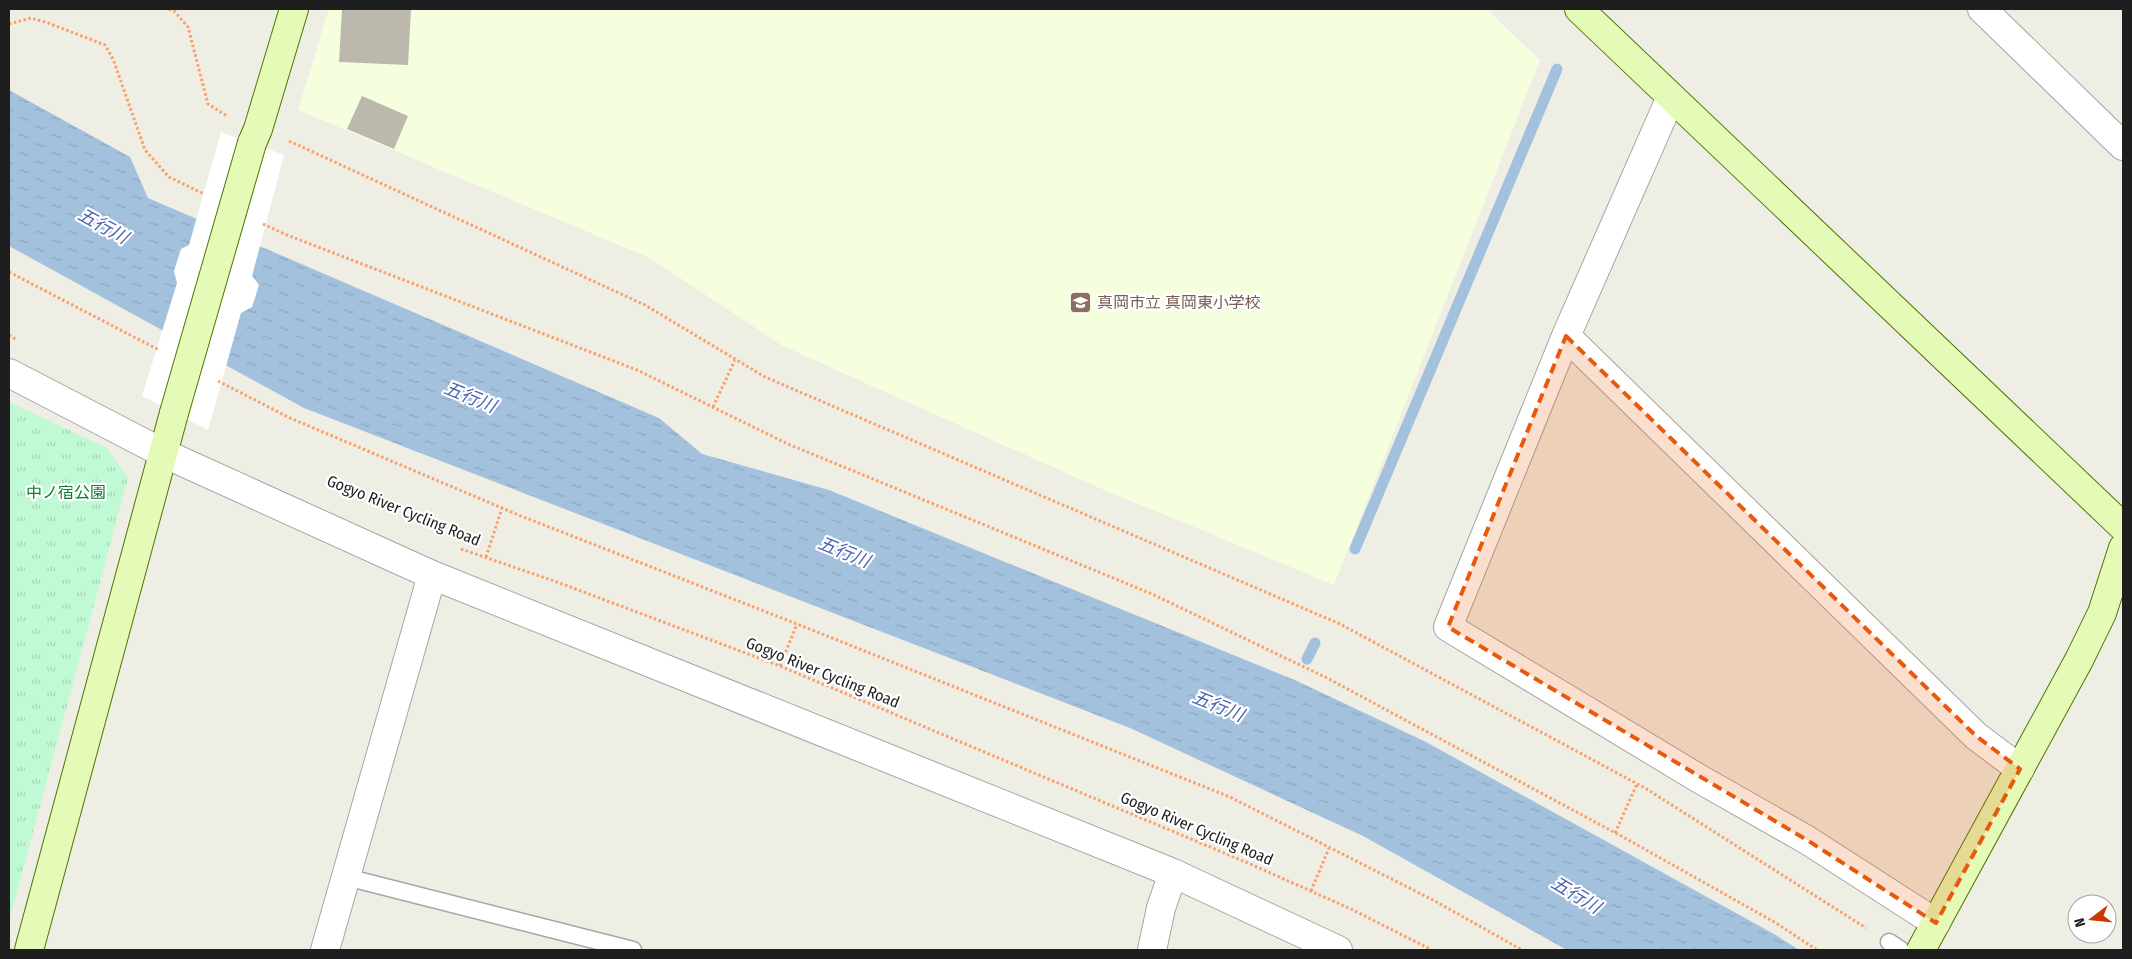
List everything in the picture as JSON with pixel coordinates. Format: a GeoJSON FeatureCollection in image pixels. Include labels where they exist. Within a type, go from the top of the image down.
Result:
{"type":"FeatureCollection","features":[{"type":"Feature","properties":{"kind":"street"},"geometry":{"type":"LineString","coordinates":[[29,950],[174,412],[252,143],[258,130],[294,9]]}},
{"type":"Feature","properties":{"kind":"street"},"geometry":{"type":"LineString","coordinates":[[1579,9],[2123,527]]}},
{"type":"Feature","properties":{"kind":"street"},"geometry":{"type":"LineString","coordinates":[[1982,9],[2123,146]]}},
{"type":"Feature","properties":{"kind":"street"},"geometry":{"type":"LineString","coordinates":[[1671,97],[1566,336],[1448,627],[1698,778],[1807,840],[1936,923]]}},
{"type":"Feature","properties":{"kind":"street"},"geometry":{"type":"LineString","coordinates":[[1566,336],[1976,736],[2020,769]]}},
{"type":"Feature","properties":{"kind":"street"},"geometry":{"type":"LineString","coordinates":[[9,373],[163,453],[432,575],[1173,873],[1338,950]]}},
{"type":"Feature","properties":{"kind":"street"},"geometry":{"type":"LineString","coordinates":[[1921,950],[2080,660],[2098,621],[2123,548]]}},
{"type":"Feature","properties":{"kind":"street"},"geometry":{"type":"LineString","coordinates":[[325,950],[432,575]]}},
{"type":"Feature","properties":{"kind":"street"},"geometry":{"type":"LineString","coordinates":[[1152,950],[1161,908],[1173,873]]}},
{"type":"Feature","properties":{"kind":"lane"},"geometry":{"type":"LineString","coordinates":[[346,877],[633,950]]}},
{"type":"Feature","properties":{"kind":"path"},"geometry":{"type":"LineString","coordinates":[[169,9],[174,11],[188,28],[208,104],[228,117]]}},
{"type":"Feature","properties":{"kind":"path"},"geometry":{"type":"LineString","coordinates":[[9,24],[31,18],[104,45],[113,58],[145,150],[169,177],[211,198]]}},
{"type":"Feature","properties":{"kind":"path"},"geometry":{"type":"LineString","coordinates":[[280,138],[425,202],[645,305],[765,377],[1340,624],[1637,784],[1895,946]]}},
{"type":"Feature","properties":{"kind":"path"},"geometry":{"type":"LineString","coordinates":[[261,223],[286,235],[637,370],[788,444],[1161,598],[1327,678],[1615,833],[1776,923],[1817,950]]}},
{"type":"Feature","properties":{"kind":"path"},"geometry":{"type":"LineString","coordinates":[[9,272],[167,354]]}},
{"type":"Feature","properties":{"kind":"path"},"geometry":{"type":"LineString","coordinates":[[713,407],[735,360]]}},
{"type":"Feature","properties":{"kind":"path"},"geometry":{"type":"LineString","coordinates":[[211,377],[290,418],[502,508],[1230,797],[1435,901],[1522,950]]}},
{"type":"Feature","properties":{"kind":"path"},"geometry":{"type":"LineString","coordinates":[[486,557],[502,508]]}},
{"type":"Feature","properties":{"kind":"path","name":"Gogyo River Cycling Road"},"geometry":{"type":"LineString","coordinates":[[459,548],[780,666],[1248,862],[1432,950]]}},
{"type":"Feature","properties":{"kind":"path"},"geometry":{"type":"LineString","coordinates":[[780,666],[797,624]]}},
{"type":"Feature","properties":{"kind":"path"},"geometry":{"type":"LineString","coordinates":[[1615,833],[1637,784]]}},
{"type":"Feature","properties":{"kind":"path"},"geometry":{"type":"LineString","coordinates":[[1311,891],[1329,848]]}},
{"type":"Feature","properties":{"kind":"highlighted area"},"geometry":{"type":"Polygon","coordinates":[[[1566,336],[1976,736],[2020,769],[1936,923],[1807,840],[1448,627],[1566,336]]]}},
{"type":"Feature","properties":{"kind":"shaded area","name":"真岡市立 真岡東小学校"},"geometry":{"type":"Polygon","coordinates":[[[329,9],[1486,9],[1540,60],[1334,585],[1095,486],[783,346],[650,258],[298,110],[329,9]]]}},
{"type":"Feature","properties":{"kind":"green space","name":"中ノ宿公園"},"geometry":{"type":"Polygon","coordinates":[[[9,402],[107,448],[128,478],[9,922],[9,402]]]}},
{"type":"Feature","properties":{"kind":"water","name":"五行川"},"geometry":{"type":"Polygon","coordinates":[[[9,90],[130,157],[148,198],[659,418],[702,454],[829,490],[1297,681],[1426,742],[1774,934],[1799,950],[1567,950],[1363,836],[1130,728],[304,408],[9,246],[9,90]]]}},
{"type":"Feature","properties":{"kind":"pier"},"geometry":{"type":"Polygon","coordinates":[[[221,132],[284,155],[252,276],[259,285],[252,307],[241,313],[208,430],[142,396],[177,283],[174,271],[181,249],[189,245],[221,132]]]}},
{"type":"Feature","properties":{"kind":"building"},"geometry":{"type":"Polygon","coordinates":[[[342,9],[411,9],[408,65],[339,62],[342,9]]]}},
{"type":"Feature","properties":{"kind":"building"},"geometry":{"type":"Polygon","coordinates":[[[362,96],[408,116],[394,149],[347,129],[362,96]]]}},
{"type":"Feature","properties":{"kind":"waterway"},"geometry":{"type":"LineString","coordinates":[[1355,549],[1557,69]]}},
{"type":"Feature","properties":{"kind":"waterway"},"geometry":{"type":"LineString","coordinates":[[1307,659],[1315,643]]}},
{"type":"Feature","properties":{"kind":"place","name":"真岡市立 真岡東小学校"},"geometry":{"type":"Point","coordinates":[1081,302]}}]}
